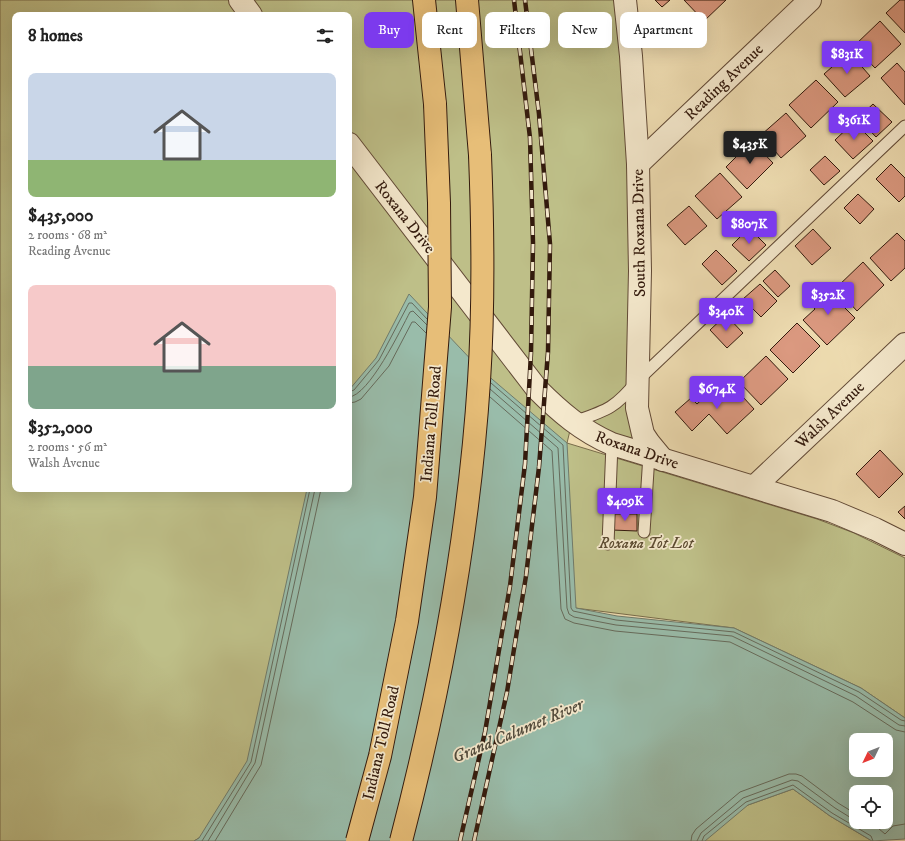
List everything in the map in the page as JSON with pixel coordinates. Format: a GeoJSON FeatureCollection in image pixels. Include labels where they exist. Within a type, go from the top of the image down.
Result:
{"type":"FeatureCollection","features":[{"type":"Feature","properties":{"kind":"highway","name":"Indiana Toll Road"},"geometry":{"type":"LineString","coordinates":[[357,841],[380,756],[407,621],[425,498],[440,307],[439,203],[435,104],[424,0]]}},
{"type":"Feature","properties":{"kind":"highway"},"geometry":{"type":"LineString","coordinates":[[401,841],[422,762],[450,620],[468,496],[479,381],[483,294],[483,226],[480,155],[467,0]]}},
{"type":"Feature","properties":{"kind":"street"},"geometry":{"type":"LineString","coordinates":[[240,0],[249,12]]}},
{"type":"Feature","properties":{"kind":"street","name":"South Roxana Drive"},"geometry":{"type":"LineString","coordinates":[[625,0],[631,56],[638,164],[640,271],[637,408],[643,434],[656,457]]}},
{"type":"Feature","properties":{"kind":"street","name":"Reading Avenue"},"geometry":{"type":"LineString","coordinates":[[638,164],[810,0]]}},
{"type":"Feature","properties":{"kind":"street","name":"Roxana Drive"},"geometry":{"type":"LineString","coordinates":[[352,148],[537,389],[572,422],[591,434],[612,444],[832,511],[875,529],[905,544]]}},
{"type":"Feature","properties":{"kind":"street","name":"Walsh Avenue"},"geometry":{"type":"LineString","coordinates":[[754,487],[905,344]]}},
{"type":"Feature","properties":{"kind":"lane"},"geometry":{"type":"LineString","coordinates":[[572,422],[601,413],[614,406],[626,395],[637,381],[905,126]]}},
{"type":"Feature","properties":{"kind":"lane"},"geometry":{"type":"LineString","coordinates":[[608,544],[612,444]]}},
{"type":"Feature","properties":{"kind":"lane"},"geometry":{"type":"LineString","coordinates":[[644,532],[656,457]]}},
{"type":"Feature","properties":{"kind":"green space","name":"Roxana Tot Lot"},"geometry":{"type":"Polygon","coordinates":[[[0,0],[625,0],[626,12],[620,12],[620,48],[628,48],[649,443],[572,422],[567,443],[817,519],[854,533],[905,558],[905,718],[861,688],[734,628],[575,608],[194,841],[0,841],[0,0]]]}},
{"type":"Feature","properties":{"kind":"green space"},"geometry":{"type":"Polygon","coordinates":[[[793,789],[830,816],[849,827],[849,829],[852,829],[872,841],[487,841],[748,805],[793,789]]]}},
{"type":"Feature","properties":{"kind":"water","name":"Grand Calumet River"},"geometry":{"type":"Polygon","coordinates":[[[409,294],[479,368],[567,443],[576,608],[617,616],[734,628],[861,688],[905,718],[905,839],[872,841],[852,829],[893,829],[893,785],[849,785],[849,827],[830,816],[793,789],[748,805],[705,841],[194,841],[199,838],[247,761],[306,492],[352,492],[352,386],[376,358],[409,294]]]}},
{"type":"Feature","properties":{"kind":"building"},"geometry":{"type":"Polygon","coordinates":[[[655,0],[670,0],[662,7],[655,0]]]}},
{"type":"Feature","properties":{"kind":"building"},"geometry":{"type":"Polygon","coordinates":[[[684,0],[726,0],[707,18],[707,12],[695,12],[684,0]]]}},
{"type":"Feature","properties":{"kind":"building"},"geometry":{"type":"Polygon","coordinates":[[[900,0],[905,0],[905,33],[886,13],[900,0]]]}},
{"type":"Feature","properties":{"kind":"building"},"geometry":{"type":"Polygon","coordinates":[[[880,21],[901,44],[875,68],[854,46],[880,21]]]}},
{"type":"Feature","properties":{"kind":"building"},"geometry":{"type":"Polygon","coordinates":[[[849,52],[870,76],[845,97],[824,74],[849,52]]]}},
{"type":"Feature","properties":{"kind":"building"},"geometry":{"type":"Polygon","coordinates":[[[897,63],[905,72],[905,105],[881,78],[897,63]]]}},
{"type":"Feature","properties":{"kind":"building"},"geometry":{"type":"Polygon","coordinates":[[[816,80],[838,102],[811,128],[789,105],[816,80]]]}},
{"type":"Feature","properties":{"kind":"building"},"geometry":{"type":"Polygon","coordinates":[[[873,104],[892,122],[876,137],[858,118],[873,104]]]}},
{"type":"Feature","properties":{"kind":"building"},"geometry":{"type":"Polygon","coordinates":[[[786,113],[806,136],[781,158],[761,135],[786,113]]]}},
{"type":"Feature","properties":{"kind":"building"},"geometry":{"type":"Polygon","coordinates":[[[854,122],[873,141],[853,159],[835,140],[854,122]]]}},
{"type":"Feature","properties":{"kind":"building"},"geometry":{"type":"Polygon","coordinates":[[[752,141],[773,163],[747,189],[726,167],[752,141]]]}},
{"type":"Feature","properties":{"kind":"building"},"geometry":{"type":"Polygon","coordinates":[[[825,156],[840,171],[824,185],[810,170],[825,156]]]}},
{"type":"Feature","properties":{"kind":"building"},"geometry":{"type":"Polygon","coordinates":[[[891,164],[905,178],[905,196],[899,202],[876,179],[891,164]]]}},
{"type":"Feature","properties":{"kind":"building"},"geometry":{"type":"Polygon","coordinates":[[[720,173],[742,197],[717,219],[695,196],[720,173]]]}},
{"type":"Feature","properties":{"kind":"building"},"geometry":{"type":"Polygon","coordinates":[[[858,194],[874,209],[860,224],[844,208],[858,194]]]}},
{"type":"Feature","properties":{"kind":"building"},"geometry":{"type":"Polygon","coordinates":[[[689,206],[707,226],[685,245],[667,225],[689,206]]]}},
{"type":"Feature","properties":{"kind":"building"},"geometry":{"type":"Polygon","coordinates":[[[749,228],[766,245],[749,261],[732,245],[749,228]]]}},
{"type":"Feature","properties":{"kind":"building"},"geometry":{"type":"Polygon","coordinates":[[[813,229],[831,248],[812,265],[795,246],[813,229]]]}},
{"type":"Feature","properties":{"kind":"building"},"geometry":{"type":"Polygon","coordinates":[[[897,233],[905,241],[905,268],[891,281],[870,258],[897,233]]]}},
{"type":"Feature","properties":{"kind":"building"},"geometry":{"type":"Polygon","coordinates":[[[716,250],[737,271],[722,285],[702,264],[716,250]]]}},
{"type":"Feature","properties":{"kind":"building"},"geometry":{"type":"Polygon","coordinates":[[[863,262],[884,285],[857,311],[836,288],[863,262]]]}},
{"type":"Feature","properties":{"kind":"building"},"geometry":{"type":"Polygon","coordinates":[[[775,270],[790,286],[778,297],[763,281],[775,270]]]}},
{"type":"Feature","properties":{"kind":"building"},"geometry":{"type":"Polygon","coordinates":[[[760,284],[777,301],[761,317],[743,299],[760,284]]]}},
{"type":"Feature","properties":{"kind":"building"},"geometry":{"type":"Polygon","coordinates":[[[824,287],[855,318],[827,345],[803,320],[815,309],[809,302],[824,287]]]}},
{"type":"Feature","properties":{"kind":"building"},"geometry":{"type":"Polygon","coordinates":[[[726,315],[743,333],[727,348],[710,330],[726,315]]]}},
{"type":"Feature","properties":{"kind":"building"},"geometry":{"type":"Polygon","coordinates":[[[797,323],[820,346],[793,373],[770,350],[797,323]]]}},
{"type":"Feature","properties":{"kind":"building"},"geometry":{"type":"Polygon","coordinates":[[[766,356],[788,379],[761,405],[739,382],[766,356]]]}},
{"type":"Feature","properties":{"kind":"building"},"geometry":{"type":"Polygon","coordinates":[[[733,386],[754,409],[727,434],[709,414],[692,431],[675,412],[691,398],[697,404],[710,392],[717,400],[733,386]]]}},
{"type":"Feature","properties":{"kind":"building"},"geometry":{"type":"Polygon","coordinates":[[[880,450],[903,474],[879,498],[856,474],[880,450]]]}},
{"type":"Feature","properties":{"kind":"building"},"geometry":{"type":"Polygon","coordinates":[[[905,506],[905,519],[898,512],[905,506]]]}},
{"type":"Feature","properties":{"kind":"building"},"geometry":{"type":"Polygon","coordinates":[[[612,514],[637,514],[637,531],[612,530],[612,514]]]}},
{"type":"Feature","properties":{"kind":"railway"},"geometry":{"type":"LineString","coordinates":[[460,841],[485,732],[510,586],[525,464],[531,353],[533,243],[530,138],[514,0]]}},
{"type":"Feature","properties":{"kind":"railway"},"geometry":{"type":"LineString","coordinates":[[474,841],[507,692],[526,576],[539,467],[548,352],[550,244],[539,114],[525,0]]}}]}
